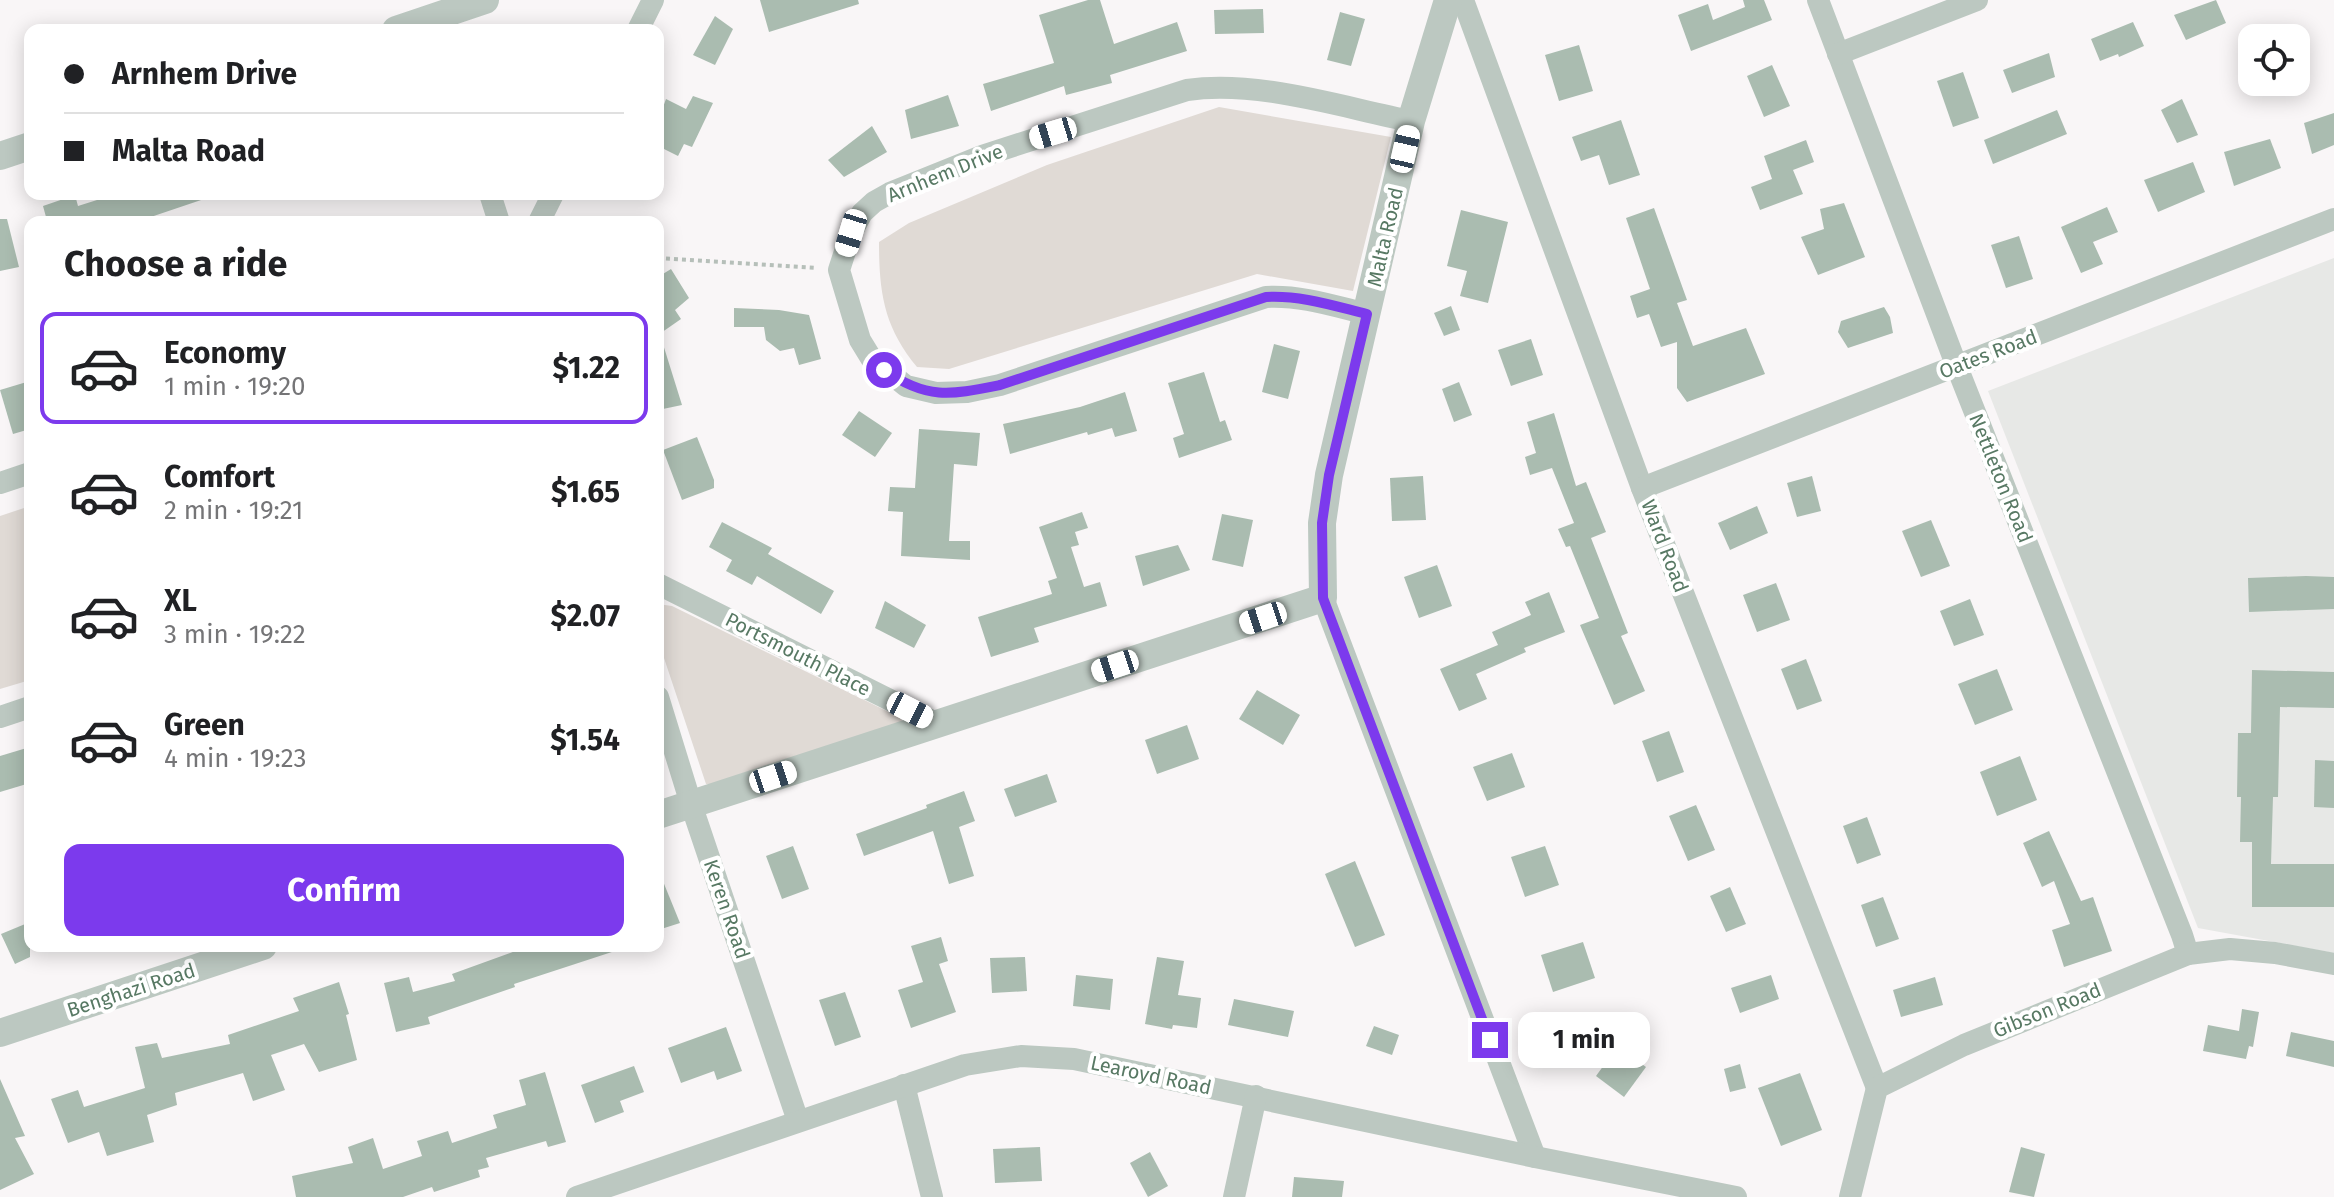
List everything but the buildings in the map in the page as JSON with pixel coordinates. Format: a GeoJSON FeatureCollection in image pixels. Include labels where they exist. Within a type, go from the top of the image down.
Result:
{"type":"FeatureCollection","features":[{"type":"Feature","properties":{"kind":"street"},"geometry":{"type":"LineString","coordinates":[[434,24],[485,0]]}},
{"type":"Feature","properties":{"kind":"street"},"geometry":{"type":"LineString","coordinates":[[641,24],[653,0]]}},
{"type":"Feature","properties":{"kind":"street","name":"Malta Road"},"geometry":{"type":"LineString","coordinates":[[1448,0],[1411,121],[1329,475],[1322,523],[1323,598],[1535,1157]]}},
{"type":"Feature","properties":{"kind":"street","name":"Ward Road"},"geometry":{"type":"LineString","coordinates":[[1463,0],[1642,488],[1877,1088]]}},
{"type":"Feature","properties":{"kind":"street","name":"Nettleton Road"},"geometry":{"type":"LineString","coordinates":[[1818,0],[1957,367],[2188,954]]}},
{"type":"Feature","properties":{"kind":"street"},"geometry":{"type":"LineString","coordinates":[[1838,54],[1977,0]]}},
{"type":"Feature","properties":{"kind":"street","name":"Arnhem Drive"},"geometry":{"type":"LineString","coordinates":[[839,270],[851,233],[862,213],[890,193],[982,156],[1187,90],[1217,86],[1253,89],[1411,121]]}},
{"type":"Feature","properties":{"kind":"street"},"geometry":{"type":"LineString","coordinates":[[0,156],[24,148]]}},
{"type":"Feature","properties":{"kind":"street","name":"Oates Road"},"geometry":{"type":"LineString","coordinates":[[1642,488],[2334,219]]}},
{"type":"Feature","properties":{"kind":"street"},"geometry":{"type":"LineString","coordinates":[[839,270],[860,340],[871,358],[906,386],[936,393],[967,392],[1000,385],[1266,297],[1307,299],[1367,314]]}},
{"type":"Feature","properties":{"kind":"street"},"geometry":{"type":"LineString","coordinates":[[0,483],[24,475]]}},
{"type":"Feature","properties":{"kind":"street","name":"Portsmouth Place"},"geometry":{"type":"LineString","coordinates":[[664,587],[938,724]]}},
{"type":"Feature","properties":{"kind":"street"},"geometry":{"type":"LineString","coordinates":[[664,813],[1323,598]]}},
{"type":"Feature","properties":{"kind":"street"},"geometry":{"type":"LineString","coordinates":[[0,717],[24,709]]}},
{"type":"Feature","properties":{"kind":"street","name":"Keren Road"},"geometry":{"type":"LineString","coordinates":[[664,716],[798,1121]]}},
{"type":"Feature","properties":{"kind":"street","name":"Gibson Road"},"geometry":{"type":"LineString","coordinates":[[1877,1088],[1964,1045],[2188,954],[2230,949],[2275,953],[2334,964]]}},
{"type":"Feature","properties":{"kind":"street","name":"Benghazi Road"},"geometry":{"type":"LineString","coordinates":[[0,1033],[245,952]]}},
{"type":"Feature","properties":{"kind":"street","name":"Learoyd Road"},"geometry":{"type":"LineString","coordinates":[[577,1197],[965,1065],[1021,1056],[1074,1059],[1736,1197]]}},
{"type":"Feature","properties":{"kind":"street"},"geometry":{"type":"LineString","coordinates":[[904,1085],[932,1197]]}},
{"type":"Feature","properties":{"kind":"street"},"geometry":{"type":"LineString","coordinates":[[1850,1197],[1877,1088]]}},
{"type":"Feature","properties":{"kind":"street"},"geometry":{"type":"LineString","coordinates":[[1234,1197],[1256,1096]]}},
{"type":"Feature","properties":{"kind":"path"},"geometry":{"type":"LineString","coordinates":[[664,258],[839,270]]}},
{"type":"Feature","properties":{"kind":"shaded area"},"geometry":{"type":"Polygon","coordinates":[[[1219,107],[1391,137],[1353,291],[1257,274],[949,369],[917,367],[890,323],[882,293],[879,242],[909,223],[1047,165],[1219,107]]]}},
{"type":"Feature","properties":{"kind":"shaded area"},"geometry":{"type":"Polygon","coordinates":[[[2334,258],[2334,953],[2198,928],[1988,391],[2334,258]]]}},
{"type":"Feature","properties":{"kind":"shaded area"},"geometry":{"type":"Polygon","coordinates":[[[24,508],[24,682],[0,689],[0,516],[24,508]]]}},
{"type":"Feature","properties":{"kind":"shaded area"},"geometry":{"type":"Polygon","coordinates":[[[664,605],[672,606],[899,717],[904,723],[717,784],[706,784],[664,658],[664,605]]]}},
{"type":"Feature","properties":{"kind":"route"},"geometry":{"type":"LineString","coordinates":[[884,370],[906,386],[936,393],[967,392],[1000,385],[1266,297],[1307,299],[1367,314],[1329,475],[1321,543],[1323,598],[1490,1040]]}}]}
